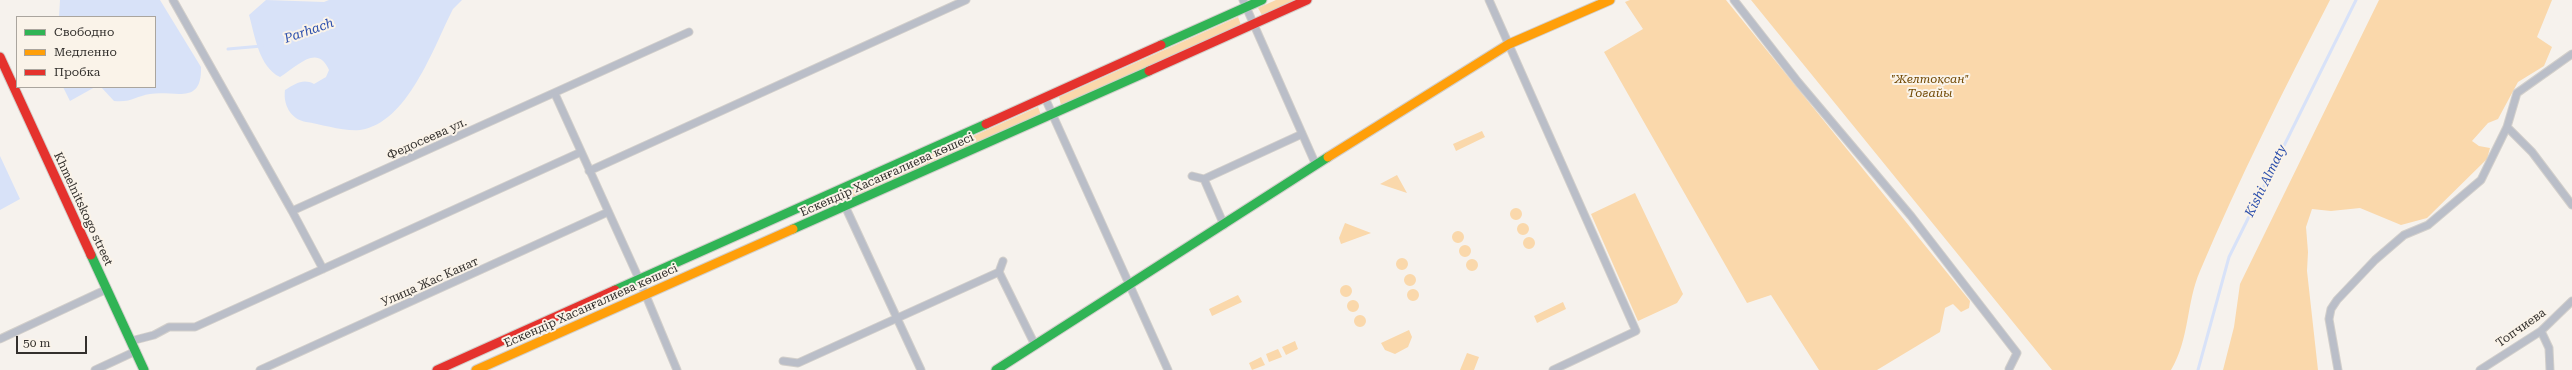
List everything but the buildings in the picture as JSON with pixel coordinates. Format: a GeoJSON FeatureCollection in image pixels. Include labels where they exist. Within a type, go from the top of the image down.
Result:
{"type":"FeatureCollection","features":[{"type":"Feature","properties":{"kind":"street"},"geometry":{"type":"LineString","coordinates":[[173,0],[214,69],[227,100],[292,211],[323,269]]}},
{"type":"Feature","properties":{"kind":"street"},"geometry":{"type":"LineString","coordinates":[[589,170],[966,0]]}},
{"type":"Feature","properties":{"kind":"street","name":"Ескендір Хасанғалиева көшесі"},"geometry":{"type":"LineString","coordinates":[[437,370],[1045,98],[1245,3],[1262,0]]}},
{"type":"Feature","properties":{"kind":"street","name":"Ескендір Хасанғалиева көшесі"},"geometry":{"type":"LineString","coordinates":[[476,370],[1307,0]]}},
{"type":"Feature","properties":{"kind":"street"},"geometry":{"type":"LineString","coordinates":[[1489,0],[1636,331],[1553,370]]}},
{"type":"Feature","properties":{"kind":"street"},"geometry":{"type":"LineString","coordinates":[[996,370],[1509,44],[1610,0]]}},
{"type":"Feature","properties":{"kind":"street"},"geometry":{"type":"LineString","coordinates":[[1734,0],[1798,82],[1911,216],[2017,353],[2009,369]]}},
{"type":"Feature","properties":{"kind":"street"},"geometry":{"type":"LineString","coordinates":[[1245,3],[1316,166]]}},
{"type":"Feature","properties":{"kind":"street","name":"Федосеева ул."},"geometry":{"type":"LineString","coordinates":[[292,211],[555,94],[689,32]]}},
{"type":"Feature","properties":{"kind":"street"},"geometry":{"type":"LineString","coordinates":[[2338,370],[2329,319],[2331,309],[2337,300],[2375,260],[2404,235],[2428,225],[2481,180],[2507,127],[2517,93],[2572,54]]}},
{"type":"Feature","properties":{"kind":"street","name":"Khmelnitskogo street"},"geometry":{"type":"LineString","coordinates":[[0,57],[144,370]]}},
{"type":"Feature","properties":{"kind":"street"},"geometry":{"type":"LineString","coordinates":[[555,94],[639,279],[677,370]]}},
{"type":"Feature","properties":{"kind":"street"},"geometry":{"type":"LineString","coordinates":[[1045,98],[1168,370]]}},
{"type":"Feature","properties":{"kind":"street"},"geometry":{"type":"LineString","coordinates":[[2507,127],[2532,152],[2572,205]]}},
{"type":"Feature","properties":{"kind":"street"},"geometry":{"type":"LineString","coordinates":[[1192,176],[1204,180],[1302,134]]}},
{"type":"Feature","properties":{"kind":"street"},"geometry":{"type":"LineString","coordinates":[[131,340],[154,335],[169,327],[195,327],[581,152]]}},
{"type":"Feature","properties":{"kind":"street"},"geometry":{"type":"LineString","coordinates":[[1204,180],[1224,225]]}},
{"type":"Feature","properties":{"kind":"street"},"geometry":{"type":"LineString","coordinates":[[838,191],[921,370]]}},
{"type":"Feature","properties":{"kind":"street","name":"Улица Жас Канат"},"geometry":{"type":"LineString","coordinates":[[260,370],[608,212]]}},
{"type":"Feature","properties":{"kind":"street"},"geometry":{"type":"LineString","coordinates":[[783,361],[799,366],[898,318],[999,272],[1003,261]]}},
{"type":"Feature","properties":{"kind":"street"},"geometry":{"type":"LineString","coordinates":[[999,272],[1035,345]]}},
{"type":"Feature","properties":{"kind":"street"},"geometry":{"type":"LineString","coordinates":[[0,339],[107,289]]}},
{"type":"Feature","properties":{"kind":"street","name":"Топчиева"},"geometry":{"type":"LineString","coordinates":[[2480,370],[2541,331],[2572,301]]}},
{"type":"Feature","properties":{"kind":"street"},"geometry":{"type":"LineString","coordinates":[[2541,331],[2549,348],[2550,370]]}},
{"type":"Feature","properties":{"kind":"street"},"geometry":{"type":"LineString","coordinates":[[94,370],[136,351]]}},
{"type":"Feature","properties":{"kind":"green space"},"geometry":{"type":"Polygon","coordinates":[[[1276,0],[1296,0],[1262,15],[1258,8],[1276,0]]]}},
{"type":"Feature","properties":{"kind":"green space"},"geometry":{"type":"Polygon","coordinates":[[[1630,0],[1726,0],[1970,301],[1969,308],[1961,312],[1953,304],[1945,308],[1940,332],[1877,370],[1819,370],[1771,295],[1747,303],[1604,52],[1643,29],[1625,2],[1630,0]]]}},
{"type":"Feature","properties":{"kind":"green space","name":"\"Желтоқсан\" Тоғайы"},"geometry":{"type":"Polygon","coordinates":[[[1751,0],[2330,0],[2262,134],[2200,271],[2192,295],[2182,346],[2171,370],[2052,370],[1751,0]]]}},
{"type":"Feature","properties":{"kind":"green space"},"geometry":{"type":"Polygon","coordinates":[[[2379,0],[2552,0],[2537,37],[2552,47],[2544,66],[2518,82],[2498,119],[2488,123],[2472,141],[2479,146],[2490,148],[2487,159],[2427,218],[2401,225],[2360,208],[2331,211],[2312,209],[2306,227],[2308,252],[2307,271],[2318,370],[2223,370],[2234,327],[2240,284],[2379,0]]]}},
{"type":"Feature","properties":{"kind":"green space"},"geometry":{"type":"Polygon","coordinates":[[[1238,17],[1241,25],[1061,105],[1059,97],[1238,17]]]}},
{"type":"Feature","properties":{"kind":"green space"},"geometry":{"type":"Polygon","coordinates":[[[1038,107],[1041,115],[855,199],[851,191],[1038,107]]]}},
{"type":"Feature","properties":{"kind":"green space"},"geometry":{"type":"Polygon","coordinates":[[[1482,131],[1485,137],[1456,151],[1453,144],[1482,131]]]}},
{"type":"Feature","properties":{"kind":"green space"},"geometry":{"type":"Polygon","coordinates":[[[1397,175],[1407,193],[1380,184],[1397,175]]]}},
{"type":"Feature","properties":{"kind":"green space"},"geometry":{"type":"Polygon","coordinates":[[[1635,193],[1683,294],[1677,303],[1638,321],[1591,214],[1635,193]]]}},
{"type":"Feature","properties":{"kind":"green space"},"geometry":{"type":"Polygon","coordinates":[[[1514,208],[1518,208],[1522,214],[1518,220],[1514,220],[1510,216],[1510,212],[1514,208]]]}},
{"type":"Feature","properties":{"kind":"green space"},"geometry":{"type":"Polygon","coordinates":[[[1345,223],[1371,233],[1341,244],[1339,238],[1345,223]]]}},
{"type":"Feature","properties":{"kind":"green space"},"geometry":{"type":"Polygon","coordinates":[[[1521,223],[1525,223],[1529,229],[1525,235],[1521,235],[1517,231],[1517,227],[1521,223]]]}},
{"type":"Feature","properties":{"kind":"green space"},"geometry":{"type":"Polygon","coordinates":[[[1456,231],[1460,231],[1464,237],[1460,243],[1456,243],[1452,239],[1452,235],[1456,231]]]}},
{"type":"Feature","properties":{"kind":"green space"},"geometry":{"type":"Polygon","coordinates":[[[1527,237],[1531,237],[1535,243],[1531,249],[1527,249],[1523,245],[1523,241],[1527,237]]]}},
{"type":"Feature","properties":{"kind":"green space"},"geometry":{"type":"Polygon","coordinates":[[[1463,245],[1467,245],[1471,251],[1467,257],[1463,257],[1459,253],[1459,249],[1463,245]]]}},
{"type":"Feature","properties":{"kind":"green space"},"geometry":{"type":"Polygon","coordinates":[[[1400,258],[1404,258],[1408,264],[1404,270],[1400,270],[1396,266],[1396,262],[1400,258]]]}},
{"type":"Feature","properties":{"kind":"green space"},"geometry":{"type":"Polygon","coordinates":[[[1470,259],[1474,259],[1478,265],[1474,271],[1470,271],[1466,267],[1466,263],[1470,259]]]}},
{"type":"Feature","properties":{"kind":"green space"},"geometry":{"type":"Polygon","coordinates":[[[1408,274],[1412,274],[1416,280],[1412,286],[1408,286],[1404,282],[1404,278],[1408,274]]]}},
{"type":"Feature","properties":{"kind":"green space"},"geometry":{"type":"Polygon","coordinates":[[[1344,285],[1348,285],[1352,291],[1348,297],[1344,297],[1340,293],[1340,289],[1344,285]]]}},
{"type":"Feature","properties":{"kind":"green space"},"geometry":{"type":"Polygon","coordinates":[[[1411,289],[1415,289],[1419,295],[1415,301],[1411,301],[1407,297],[1407,293],[1411,289]]]}},
{"type":"Feature","properties":{"kind":"green space"},"geometry":{"type":"Polygon","coordinates":[[[1238,295],[1242,302],[1212,316],[1209,309],[1238,295]]]}},
{"type":"Feature","properties":{"kind":"green space"},"geometry":{"type":"Polygon","coordinates":[[[1351,300],[1355,300],[1359,306],[1355,312],[1351,312],[1347,308],[1347,304],[1351,300]]]}},
{"type":"Feature","properties":{"kind":"green space"},"geometry":{"type":"Polygon","coordinates":[[[1563,302],[1566,309],[1537,323],[1534,316],[1563,302]]]}},
{"type":"Feature","properties":{"kind":"green space"},"geometry":{"type":"Polygon","coordinates":[[[1358,315],[1362,315],[1366,321],[1362,327],[1358,327],[1354,323],[1354,319],[1358,315]]]}},
{"type":"Feature","properties":{"kind":"green space"},"geometry":{"type":"Polygon","coordinates":[[[1409,330],[1412,337],[1408,347],[1395,354],[1385,350],[1381,343],[1409,330]]]}},
{"type":"Feature","properties":{"kind":"green space"},"geometry":{"type":"Polygon","coordinates":[[[1295,341],[1298,349],[1286,355],[1282,347],[1295,341]]]}},
{"type":"Feature","properties":{"kind":"green space"},"geometry":{"type":"Polygon","coordinates":[[[1278,349],[1282,357],[1269,362],[1266,354],[1278,349]]]}},
{"type":"Feature","properties":{"kind":"green space"},"geometry":{"type":"Polygon","coordinates":[[[1467,353],[1479,357],[1474,370],[1460,370],[1467,353]]]}},
{"type":"Feature","properties":{"kind":"green space"},"geometry":{"type":"Polygon","coordinates":[[[1261,357],[1265,365],[1252,370],[1249,363],[1261,357]]]}},
{"type":"Feature","properties":{"kind":"water"},"geometry":{"type":"Polygon","coordinates":[[[60,0],[160,0],[201,67],[200,79],[197,87],[192,92],[185,94],[159,93],[129,100],[114,101],[102,88],[156,88],[156,16],[59,16],[60,0]]]}},
{"type":"Feature","properties":{"kind":"water"},"geometry":{"type":"Polygon","coordinates":[[[266,0],[324,2],[329,0],[462,0],[453,9],[417,82],[392,114],[377,124],[360,130],[348,130],[300,120],[296,118],[289,110],[285,100],[285,90],[303,82],[310,82],[314,84],[326,77],[329,70],[324,62],[319,58],[306,60],[280,77],[267,66],[259,50],[249,15],[266,0]]]}},
{"type":"Feature","properties":{"kind":"water"},"geometry":{"type":"Polygon","coordinates":[[[64,88],[93,88],[70,101],[64,88]]]}},
{"type":"Feature","properties":{"kind":"water"},"geometry":{"type":"Polygon","coordinates":[[[0,156],[20,199],[0,210],[0,156]]]}},
{"type":"Feature","properties":{"kind":"waterway","name":"Kіshі Almaty"},"geometry":{"type":"LineString","coordinates":[[2198,370],[2229,257],[2356,0]]}},
{"type":"Feature","properties":{"kind":"waterway","name":"Parhach"},"geometry":{"type":"LineString","coordinates":[[228,49],[262,46]]}},
{"type":"Feature","properties":{"kind":"traffic: fast"},"geometry":{"type":"LineString","coordinates":[[1161,45],[1262,0]]}},
{"type":"Feature","properties":{"kind":"traffic: fast"},"geometry":{"type":"LineString","coordinates":[[793,229],[1149,71]]}},
{"type":"Feature","properties":{"kind":"traffic: fast"},"geometry":{"type":"LineString","coordinates":[[615,290],[986,124]]}},
{"type":"Feature","properties":{"kind":"traffic: fast"},"geometry":{"type":"LineString","coordinates":[[996,370],[1328,157]]}},
{"type":"Feature","properties":{"kind":"traffic: fast"},"geometry":{"type":"LineString","coordinates":[[91,255],[144,370]]}},
{"type":"Feature","properties":{"kind":"traffic: slow"},"geometry":{"type":"LineString","coordinates":[[1328,157],[1509,44],[1610,0]]}},
{"type":"Feature","properties":{"kind":"traffic: slow"},"geometry":{"type":"LineString","coordinates":[[476,370],[793,229]]}},
{"type":"Feature","properties":{"kind":"traffic: jam"},"geometry":{"type":"LineString","coordinates":[[1149,71],[1307,0]]}},
{"type":"Feature","properties":{"kind":"traffic: jam"},"geometry":{"type":"LineString","coordinates":[[986,124],[1161,45]]}},
{"type":"Feature","properties":{"kind":"traffic: jam"},"geometry":{"type":"LineString","coordinates":[[0,57],[91,255]]}},
{"type":"Feature","properties":{"kind":"traffic: jam"},"geometry":{"type":"LineString","coordinates":[[437,370],[615,290]]}}]}
